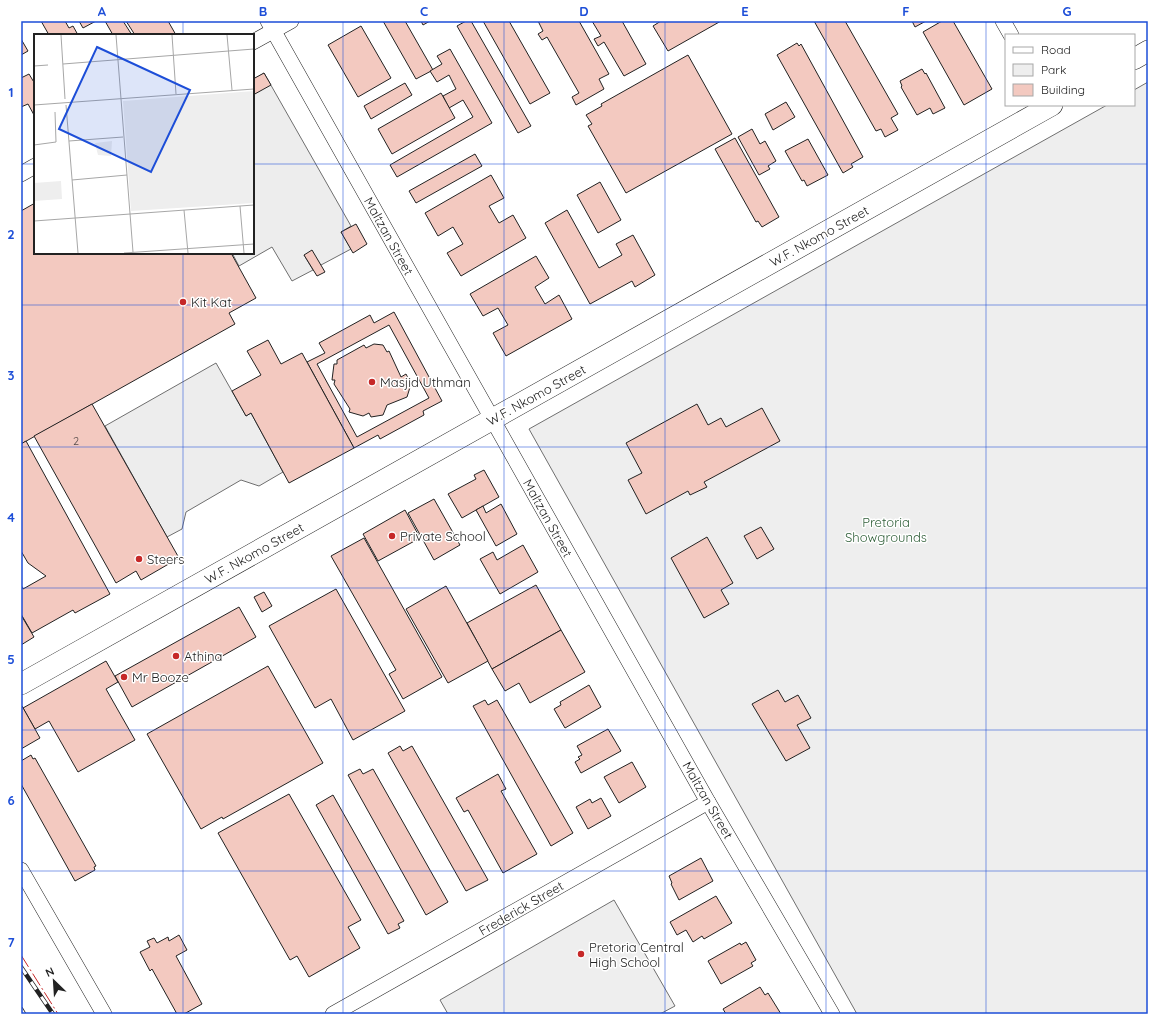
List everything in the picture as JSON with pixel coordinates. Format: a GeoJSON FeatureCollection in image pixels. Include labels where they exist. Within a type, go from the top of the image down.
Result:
{"type":"FeatureCollection","features":[{"type":"Feature","properties":{"kind":"main road"},"geometry":{"type":"LineString","coordinates":[[1135,58],[1148,51]]}},
{"type":"Feature","properties":{"kind":"main road","name":"W.F. Nkomo Street"},"geometry":{"type":"LineString","coordinates":[[21,684],[1048,106]]}},
{"type":"Feature","properties":{"kind":"street"},"geometry":{"type":"LineString","coordinates":[[254,41],[271,26],[291,21]]}},
{"type":"Feature","properties":{"kind":"street"},"geometry":{"type":"LineString","coordinates":[[1003,21],[1010,34]]}},
{"type":"Feature","properties":{"kind":"street","name":"Maltzan Street"},"geometry":{"type":"LineString","coordinates":[[271,26],[708,802],[832,1014]]}},
{"type":"Feature","properties":{"kind":"street"},"geometry":{"type":"LineString","coordinates":[[21,174],[34,167]]}},
{"type":"Feature","properties":{"kind":"street","name":"Frederick Street"},"geometry":{"type":"LineString","coordinates":[[334,1014],[708,802]]}},
{"type":"Feature","properties":{"kind":"street"},"geometry":{"type":"LineString","coordinates":[[21,870],[104,1014]]}},
{"type":"Feature","properties":{"kind":"green space","name":"Pretoria Showgrounds"},"geometry":{"type":"Polygon","coordinates":[[[1148,82],[1148,1014],[857,1014],[529,429],[1105,106],[1135,106],[1135,89],[1148,82]]]}},
{"type":"Feature","properties":{"kind":"green space","name":"Pretoria Central High School"},"geometry":{"type":"Polygon","coordinates":[[[614,900],[675,1006],[660,1014],[448,1014],[440,1000],[614,900]]]}},
{"type":"Feature","properties":{"kind":"shaded area"},"geometry":{"type":"Polygon","coordinates":[[[264,73],[351,226],[341,232],[351,249],[321,265],[304,255],[313,270],[292,281],[272,247],[239,266],[233,254],[254,254],[254,79],[264,73]]]}},
{"type":"Feature","properties":{"kind":"shaded area"},"geometry":{"type":"Polygon","coordinates":[[[216,363],[246,416],[251,413],[283,472],[259,486],[241,480],[186,512],[182,529],[167,537],[105,426],[216,363]]]}},
{"type":"Feature","properties":{"kind":"building"},"geometry":{"type":"Polygon","coordinates":[[[41,21],[65,21],[69,28],[73,26],[77,34],[48,34],[41,21]]]}},
{"type":"Feature","properties":{"kind":"building"},"geometry":{"type":"Polygon","coordinates":[[[79,21],[96,21],[83,28],[79,21]]]}},
{"type":"Feature","properties":{"kind":"building"},"geometry":{"type":"Polygon","coordinates":[[[105,21],[123,21],[131,34],[112,34],[105,21]]]}},
{"type":"Feature","properties":{"kind":"building"},"geometry":{"type":"Polygon","coordinates":[[[126,21],[168,21],[175,34],[134,34],[126,21]]]}},
{"type":"Feature","properties":{"kind":"building"},"geometry":{"type":"Polygon","coordinates":[[[383,21],[405,21],[433,70],[416,79],[383,21]]]}},
{"type":"Feature","properties":{"kind":"building"},"geometry":{"type":"Polygon","coordinates":[[[421,21],[430,21],[423,25],[421,21]]]}},
{"type":"Feature","properties":{"kind":"building"},"geometry":{"type":"Polygon","coordinates":[[[466,21],[471,21],[531,126],[518,133],[457,26],[466,21]]]}},
{"type":"Feature","properties":{"kind":"building"},"geometry":{"type":"Polygon","coordinates":[[[483,21],[509,21],[550,93],[530,104],[483,21]]]}},
{"type":"Feature","properties":{"kind":"building"},"geometry":{"type":"Polygon","coordinates":[[[538,21],[579,21],[609,74],[599,79],[604,89],[576,105],[572,97],[579,93],[547,37],[542,40],[538,34],[543,31],[538,21]]]}},
{"type":"Feature","properties":{"kind":"building"},"geometry":{"type":"Polygon","coordinates":[[[592,21],[622,21],[646,64],[624,76],[604,42],[598,46],[594,39],[601,36],[592,21]]]}},
{"type":"Feature","properties":{"kind":"building"},"geometry":{"type":"Polygon","coordinates":[[[661,21],[721,21],[668,51],[653,26],[661,21]]]}},
{"type":"Feature","properties":{"kind":"building"},"geometry":{"type":"Polygon","coordinates":[[[814,21],[845,21],[898,114],[891,118],[898,130],[885,137],[881,129],[876,131],[814,21]]]}},
{"type":"Feature","properties":{"kind":"building"},"geometry":{"type":"Polygon","coordinates":[[[912,21],[926,21],[915,27],[912,21]]]}},
{"type":"Feature","properties":{"kind":"building"},"geometry":{"type":"Polygon","coordinates":[[[942,21],[953,21],[992,89],[964,105],[923,32],[942,21]]]}},
{"type":"Feature","properties":{"kind":"building"},"geometry":{"type":"Polygon","coordinates":[[[361,26],[391,78],[358,97],[328,45],[361,26]]]}},
{"type":"Feature","properties":{"kind":"building"},"geometry":{"type":"Polygon","coordinates":[[[21,39],[28,51],[21,55],[21,39]]]}},
{"type":"Feature","properties":{"kind":"building"},"geometry":{"type":"Polygon","coordinates":[[[797,43],[799,46],[801,44],[863,157],[851,164],[853,167],[843,173],[777,55],[797,43]]]}},
{"type":"Feature","properties":{"kind":"building"},"geometry":{"type":"Polygon","coordinates":[[[450,49],[492,123],[397,177],[390,165],[473,117],[463,100],[449,108],[443,96],[456,89],[449,75],[437,82],[430,71],[442,64],[437,56],[450,49]]]}},
{"type":"Feature","properties":{"kind":"building"},"geometry":{"type":"Polygon","coordinates":[[[688,55],[732,134],[626,193],[588,126],[592,124],[586,115],[602,106],[601,104],[688,55]]]}},
{"type":"Feature","properties":{"kind":"building"},"geometry":{"type":"Polygon","coordinates":[[[922,69],[925,74],[926,73],[945,108],[933,114],[930,108],[917,115],[901,87],[900,81],[922,69]]]}},
{"type":"Feature","properties":{"kind":"building"},"geometry":{"type":"Polygon","coordinates":[[[264,73],[271,85],[254,94],[254,78],[264,73]]]}},
{"type":"Feature","properties":{"kind":"building"},"geometry":{"type":"Polygon","coordinates":[[[29,74],[34,82],[34,115],[28,104],[21,107],[21,78],[29,74]]]}},
{"type":"Feature","properties":{"kind":"building"},"geometry":{"type":"Polygon","coordinates":[[[405,83],[412,95],[371,119],[364,106],[405,83]]]}},
{"type":"Feature","properties":{"kind":"building"},"geometry":{"type":"Polygon","coordinates":[[[441,93],[455,118],[392,154],[378,129],[441,93]]]}},
{"type":"Feature","properties":{"kind":"building"},"geometry":{"type":"Polygon","coordinates":[[[786,102],[795,117],[773,130],[765,114],[786,102]]]}},
{"type":"Feature","properties":{"kind":"building"},"geometry":{"type":"Polygon","coordinates":[[[752,129],[760,144],[765,141],[776,161],[768,166],[770,169],[759,175],[738,137],[752,129]]]}},
{"type":"Feature","properties":{"kind":"building"},"geometry":{"type":"Polygon","coordinates":[[[735,138],[779,217],[762,227],[758,221],[756,222],[715,149],[735,138]]]}},
{"type":"Feature","properties":{"kind":"building"},"geometry":{"type":"Polygon","coordinates":[[[808,139],[828,175],[807,186],[804,180],[802,181],[785,151],[808,139]]]}},
{"type":"Feature","properties":{"kind":"building"},"geometry":{"type":"Polygon","coordinates":[[[475,154],[482,166],[416,203],[409,191],[475,154]]]}},
{"type":"Feature","properties":{"kind":"building"},"geometry":{"type":"Polygon","coordinates":[[[491,175],[504,198],[489,206],[499,223],[513,215],[526,238],[461,276],[447,253],[463,244],[453,227],[438,236],[425,213],[491,175]]]}},
{"type":"Feature","properties":{"kind":"building"},"geometry":{"type":"Polygon","coordinates":[[[600,182],[621,220],[598,233],[577,195],[600,182]]]}},
{"type":"Feature","properties":{"kind":"building"},"geometry":{"type":"Polygon","coordinates":[[[34,204],[34,254],[232,254],[256,298],[229,313],[235,324],[21,444],[21,211],[34,204]]]}},
{"type":"Feature","properties":{"kind":"building"},"geometry":{"type":"Polygon","coordinates":[[[567,210],[599,268],[622,255],[616,244],[633,235],[655,275],[635,287],[632,281],[590,304],[545,223],[567,210]]]}},
{"type":"Feature","properties":{"kind":"building"},"geometry":{"type":"Polygon","coordinates":[[[356,224],[367,244],[353,253],[341,232],[356,224]]]}},
{"type":"Feature","properties":{"kind":"building"},"geometry":{"type":"Polygon","coordinates":[[[312,250],[325,272],[317,276],[304,255],[312,250]]]}},
{"type":"Feature","properties":{"kind":"building"},"geometry":{"type":"Polygon","coordinates":[[[536,256],[549,278],[535,287],[545,304],[559,295],[572,319],[506,356],[493,333],[508,325],[498,308],[483,316],[470,294],[536,256]]]}},
{"type":"Feature","properties":{"kind":"building"},"geometry":{"type":"Polygon","coordinates":[[[394,312],[442,401],[423,411],[424,415],[380,439],[378,435],[354,448],[307,362],[325,353],[319,343],[370,315],[374,323],[394,312]],[[389,325],[317,364],[357,437],[429,398],[389,325]]]}},
{"type":"Feature","properties":{"kind":"building"},"geometry":{"type":"Polygon","coordinates":[[[268,340],[281,364],[302,353],[354,448],[289,483],[251,413],[246,416],[232,391],[261,375],[247,351],[268,340]]]}},
{"type":"Feature","properties":{"kind":"building","name":"Masjid Uthman"},"geometry":{"type":"Polygon","coordinates":[[[374,344],[383,345],[387,352],[389,351],[401,377],[406,374],[411,384],[407,397],[387,405],[383,415],[371,417],[369,413],[363,416],[349,412],[350,409],[334,384],[335,380],[332,380],[334,364],[337,364],[337,360],[364,345],[366,348],[374,344]]]}},
{"type":"Feature","properties":{"kind":"building"},"geometry":{"type":"Polygon","coordinates":[[[92,404],[179,558],[141,580],[136,571],[116,583],[34,436],[92,404]]]}},
{"type":"Feature","properties":{"kind":"building"},"geometry":{"type":"Polygon","coordinates":[[[697,404],[708,425],[721,418],[726,427],[762,408],[780,441],[704,482],[707,487],[690,495],[688,491],[646,514],[628,480],[642,473],[626,443],[697,404]]]}},
{"type":"Feature","properties":{"kind":"building"},"geometry":{"type":"Polygon","coordinates":[[[26,441],[110,594],[75,613],[73,610],[32,633],[21,614],[21,585],[23,589],[46,576],[28,563],[21,551],[21,444],[26,441]]]}},
{"type":"Feature","properties":{"kind":"building"},"geometry":{"type":"Polygon","coordinates":[[[484,470],[499,497],[462,518],[448,494],[476,479],[474,475],[484,470]]]}},
{"type":"Feature","properties":{"kind":"building"},"geometry":{"type":"Polygon","coordinates":[[[434,499],[460,545],[434,560],[408,513],[434,499]]]}},
{"type":"Feature","properties":{"kind":"building"},"geometry":{"type":"Polygon","coordinates":[[[501,504],[517,534],[496,546],[476,510],[483,506],[486,513],[501,504]]]}},
{"type":"Feature","properties":{"kind":"building","name":"Private School"},"geometry":{"type":"Polygon","coordinates":[[[405,510],[420,538],[378,561],[363,534],[405,510]]]}},
{"type":"Feature","properties":{"kind":"building"},"geometry":{"type":"Polygon","coordinates":[[[761,527],[774,549],[757,559],[744,536],[761,527]]]}},
{"type":"Feature","properties":{"kind":"building"},"geometry":{"type":"Polygon","coordinates":[[[707,537],[733,583],[721,590],[729,604],[704,618],[671,558],[707,537]]]}},
{"type":"Feature","properties":{"kind":"building"},"geometry":{"type":"Polygon","coordinates":[[[364,538],[442,677],[403,699],[389,674],[396,670],[331,556],[364,538]]]}},
{"type":"Feature","properties":{"kind":"building"},"geometry":{"type":"Polygon","coordinates":[[[523,545],[538,572],[500,594],[480,559],[493,552],[497,560],[523,545]]]}},
{"type":"Feature","properties":{"kind":"building"},"geometry":{"type":"Polygon","coordinates":[[[536,585],[561,630],[492,669],[467,623],[536,585]]]}},
{"type":"Feature","properties":{"kind":"building"},"geometry":{"type":"Polygon","coordinates":[[[446,586],[488,661],[448,683],[406,609],[446,586]]]}},
{"type":"Feature","properties":{"kind":"building"},"geometry":{"type":"Polygon","coordinates":[[[336,589],[405,711],[353,740],[331,699],[315,708],[269,626],[336,589]]]}},
{"type":"Feature","properties":{"kind":"building"},"geometry":{"type":"Polygon","coordinates":[[[264,592],[272,606],[262,612],[254,597],[264,592]]]}},
{"type":"Feature","properties":{"kind":"building"},"geometry":{"type":"Polygon","coordinates":[[[239,607],[256,637],[132,707],[115,676],[239,607]]]}},
{"type":"Feature","properties":{"kind":"building"},"geometry":{"type":"Polygon","coordinates":[[[21,615],[34,637],[21,645],[21,615]]]}},
{"type":"Feature","properties":{"kind":"building"},"geometry":{"type":"Polygon","coordinates":[[[561,630],[585,672],[530,703],[519,683],[505,691],[492,669],[561,630]]]}},
{"type":"Feature","properties":{"kind":"building"},"geometry":{"type":"Polygon","coordinates":[[[106,661],[118,682],[106,689],[135,740],[78,772],[49,721],[35,729],[23,708],[106,661]]]}},
{"type":"Feature","properties":{"kind":"building"},"geometry":{"type":"Polygon","coordinates":[[[268,666],[323,763],[223,819],[222,817],[201,829],[147,734],[268,666]]]}},
{"type":"Feature","properties":{"kind":"building"},"geometry":{"type":"Polygon","coordinates":[[[589,685],[601,707],[565,728],[554,709],[561,705],[560,702],[589,685]]]}},
{"type":"Feature","properties":{"kind":"building"},"geometry":{"type":"Polygon","coordinates":[[[778,690],[785,702],[798,695],[811,718],[797,725],[810,748],[786,761],[752,704],[778,690]]]}},
{"type":"Feature","properties":{"kind":"building"},"geometry":{"type":"Polygon","coordinates":[[[485,700],[488,705],[497,700],[573,833],[551,846],[473,706],[485,700]]]}},
{"type":"Feature","properties":{"kind":"building"},"geometry":{"type":"Polygon","coordinates":[[[21,706],[40,738],[21,749],[21,706]]]}},
{"type":"Feature","properties":{"kind":"building"},"geometry":{"type":"Polygon","coordinates":[[[608,729],[621,751],[581,773],[575,762],[580,759],[578,757],[582,755],[577,746],[608,729]]]}},
{"type":"Feature","properties":{"kind":"building"},"geometry":{"type":"Polygon","coordinates":[[[400,746],[403,751],[412,746],[488,880],[466,891],[388,753],[400,746]]]}},
{"type":"Feature","properties":{"kind":"building"},"geometry":{"type":"Polygon","coordinates":[[[31,755],[33,759],[35,758],[96,866],[94,867],[95,870],[75,881],[21,784],[21,761],[31,755]]]}},
{"type":"Feature","properties":{"kind":"building"},"geometry":{"type":"Polygon","coordinates":[[[632,762],[646,787],[619,803],[604,777],[632,762]]]}},
{"type":"Feature","properties":{"kind":"building"},"geometry":{"type":"Polygon","coordinates":[[[360,769],[363,774],[373,769],[448,902],[426,915],[348,775],[360,769]]]}},
{"type":"Feature","properties":{"kind":"building"},"geometry":{"type":"Polygon","coordinates":[[[498,774],[506,789],[501,791],[537,854],[503,873],[468,810],[464,812],[456,798],[498,774]]]}},
{"type":"Feature","properties":{"kind":"building"},"geometry":{"type":"Polygon","coordinates":[[[289,794],[361,920],[348,927],[360,948],[309,977],[297,956],[290,960],[218,833],[289,794]]]}},
{"type":"Feature","properties":{"kind":"building"},"geometry":{"type":"Polygon","coordinates":[[[333,795],[404,921],[398,924],[400,928],[388,934],[316,805],[333,795]]]}},
{"type":"Feature","properties":{"kind":"building"},"geometry":{"type":"Polygon","coordinates":[[[601,798],[611,816],[588,829],[576,807],[590,799],[592,803],[601,798]]]}},
{"type":"Feature","properties":{"kind":"building"},"geometry":{"type":"Polygon","coordinates":[[[701,858],[713,881],[679,900],[671,884],[672,883],[669,876],[701,858]]]}},
{"type":"Feature","properties":{"kind":"building"},"geometry":{"type":"Polygon","coordinates":[[[716,896],[732,923],[704,939],[702,936],[693,942],[686,930],[677,935],[670,922],[716,896]]]}},
{"type":"Feature","properties":{"kind":"building"},"geometry":{"type":"Polygon","coordinates":[[[179,935],[187,950],[176,956],[202,1004],[184,1014],[177,1014],[152,969],[150,971],[140,952],[150,947],[147,941],[154,938],[157,943],[168,937],[169,941],[179,935]]]}},
{"type":"Feature","properties":{"kind":"building"},"geometry":{"type":"Polygon","coordinates":[[[746,942],[756,960],[751,963],[753,966],[721,984],[708,961],[740,943],[741,945],[746,942]]]}},
{"type":"Feature","properties":{"kind":"building"},"geometry":{"type":"Polygon","coordinates":[[[760,987],[765,995],[768,993],[781,1014],[726,1014],[723,1009],[760,987]]]}},
{"type":"Feature","properties":{"kind":"railway"},"geometry":{"type":"LineString","coordinates":[[21,967],[53,1014]]}},
{"type":"Feature","properties":{"kind":"railway"},"geometry":{"type":"LineString","coordinates":[[21,1009],[24,1014]]}},
{"type":"Feature","properties":{"kind":"power"},"geometry":{"type":"LineString","coordinates":[[21,955],[58,1014]]}},
{"type":"Feature","properties":{"kind":"place","name":"Kit Kat"},"geometry":{"type":"Point","coordinates":[183,302]}},
{"type":"Feature","properties":{"kind":"place","name":"Masjid Uthman"},"geometry":{"type":"Point","coordinates":[372,382]}},
{"type":"Feature","properties":{"kind":"place","name":"Private School"},"geometry":{"type":"Point","coordinates":[392,536]}},
{"type":"Feature","properties":{"kind":"place","name":"Steers"},"geometry":{"type":"Point","coordinates":[139,559]}},
{"type":"Feature","properties":{"kind":"place","name":"Athina"},"geometry":{"type":"Point","coordinates":[176,656]}},
{"type":"Feature","properties":{"kind":"place","name":"Mr Booze"},"geometry":{"type":"Point","coordinates":[124,677]}},
{"type":"Feature","properties":{"kind":"place","name":"Pretoria Central High School"},"geometry":{"type":"Point","coordinates":[581,954]}}]}
